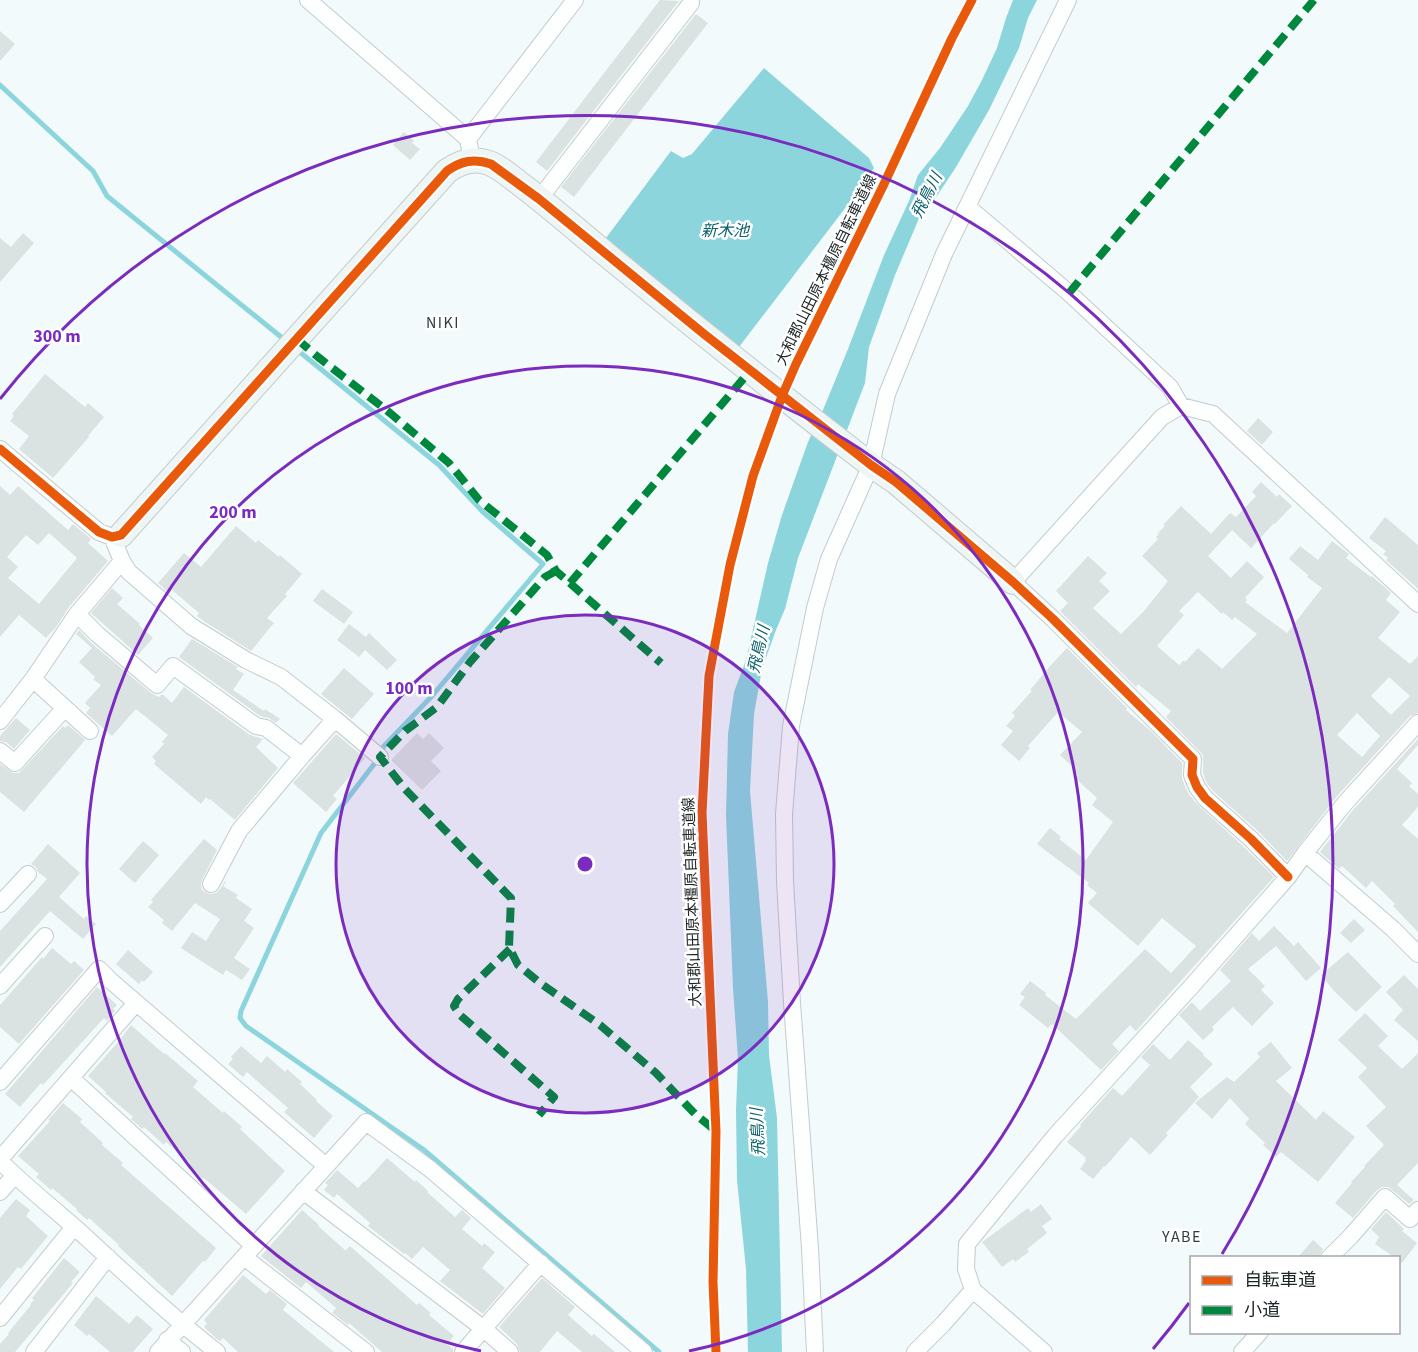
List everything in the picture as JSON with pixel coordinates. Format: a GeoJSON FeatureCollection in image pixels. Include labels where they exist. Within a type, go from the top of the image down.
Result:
{"type":"FeatureCollection","features":[{"type":"Feature","properties":{"kind":"street"},"geometry":{"type":"LineString","coordinates":[[308,0],[482,161],[491,164],[539,199],[704,334],[896,482],[1013,582],[1193,759],[1192,775],[1205,798],[1251,839],[1288,877]]}},
{"type":"Feature","properties":{"kind":"street"},"geometry":{"type":"LineString","coordinates":[[117,536],[447,171],[463,162],[575,0]]}},
{"type":"Feature","properties":{"kind":"street"},"geometry":{"type":"LineString","coordinates":[[814,1352],[786,881],[784,814],[791,726],[815,608],[829,559],[868,462],[887,394],[944,254],[1068,0]]}},
{"type":"Feature","properties":{"kind":"street"},"geometry":{"type":"LineString","coordinates":[[539,199],[691,3]]}},
{"type":"Feature","properties":{"kind":"street"},"geometry":{"type":"LineString","coordinates":[[968,207],[1069,293],[1170,387],[1181,406]]}},
{"type":"Feature","properties":{"kind":"street"},"geometry":{"type":"LineString","coordinates":[[1013,582],[1162,417],[1181,406],[1213,414],[1418,604]]}},
{"type":"Feature","properties":{"kind":"street"},"geometry":{"type":"LineString","coordinates":[[0,449],[99,532],[117,536]]}},
{"type":"Feature","properties":{"kind":"street"},"geometry":{"type":"LineString","coordinates":[[117,536],[122,561],[129,572],[191,626],[246,660],[281,677],[380,757]]}},
{"type":"Feature","properties":{"kind":"street"},"geometry":{"type":"LineString","coordinates":[[0,721],[33,679],[77,614],[122,561]]}},
{"type":"Feature","properties":{"kind":"street"},"geometry":{"type":"LineString","coordinates":[[77,614],[157,685],[173,666],[256,726],[266,728],[302,756]]}},
{"type":"Feature","properties":{"kind":"street"},"geometry":{"type":"LineString","coordinates":[[33,679],[90,731]]}},
{"type":"Feature","properties":{"kind":"street"},"geometry":{"type":"LineString","coordinates":[[0,751],[15,763],[65,708]]}},
{"type":"Feature","properties":{"kind":"street"},"geometry":{"type":"LineString","coordinates":[[211,884],[239,831],[335,719]]}},
{"type":"Feature","properties":{"kind":"street"},"geometry":{"type":"LineString","coordinates":[[1044,1352],[973,1290],[966,1269],[967,1244],[1055,1136],[1288,877],[1345,803],[1418,723]]}},
{"type":"Feature","properties":{"kind":"street"},"geometry":{"type":"LineString","coordinates":[[1305,853],[1393,929],[1418,954]]}},
{"type":"Feature","properties":{"kind":"street"},"geometry":{"type":"LineString","coordinates":[[0,904],[28,874]]}},
{"type":"Feature","properties":{"kind":"street"},"geometry":{"type":"LineString","coordinates":[[0,986],[45,936]]}},
{"type":"Feature","properties":{"kind":"street"},"geometry":{"type":"LineString","coordinates":[[0,1082],[99,969],[326,1166]]}},
{"type":"Feature","properties":{"kind":"street"},"geometry":{"type":"LineString","coordinates":[[136,1003],[0,1160],[14,1176],[182,1325],[217,1352]]}},
{"type":"Feature","properties":{"kind":"street"},"geometry":{"type":"LineString","coordinates":[[71,1078],[249,1251],[366,1352]]}},
{"type":"Feature","properties":{"kind":"street"},"geometry":{"type":"LineString","coordinates":[[182,1352],[162,1346],[366,1122],[430,1169],[644,1352]]}},
{"type":"Feature","properties":{"kind":"street"},"geometry":{"type":"LineString","coordinates":[[0,1192],[14,1176]]}},
{"type":"Feature","properties":{"kind":"street"},"geometry":{"type":"LineString","coordinates":[[303,1191],[484,1329],[510,1352]]}},
{"type":"Feature","properties":{"kind":"street"},"geometry":{"type":"LineString","coordinates":[[1330,1256],[1385,1197],[1410,1219],[1418,1210]]}},
{"type":"Feature","properties":{"kind":"street"},"geometry":{"type":"LineString","coordinates":[[0,1318],[74,1227]]}},
{"type":"Feature","properties":{"kind":"street"},"geometry":{"type":"LineString","coordinates":[[34,1352],[108,1257]]}},
{"type":"Feature","properties":{"kind":"street"},"geometry":{"type":"LineString","coordinates":[[463,1352],[541,1263]]}},
{"type":"Feature","properties":{"kind":"street"},"geometry":{"type":"LineString","coordinates":[[915,1352],[973,1290]]}},
{"type":"Feature","properties":{"kind":"street"},"geometry":{"type":"LineString","coordinates":[[1242,1352],[1258,1334]]}},
{"type":"Feature","properties":{"kind":"water","name":"飛鳥川"},"geometry":{"type":"Polygon","coordinates":[[[1013,0],[1037,0],[1028,18],[1019,48],[989,110],[956,167],[937,196],[920,216],[895,275],[869,347],[865,383],[798,558],[785,609],[762,669],[754,714],[750,791],[768,1002],[769,1055],[777,1118],[782,1352],[748,1352],[746,1269],[737,1180],[738,1059],[726,815],[728,734],[734,692],[746,660],[768,563],[782,515],[808,442],[918,175],[940,148],[968,106],[997,48],[1013,0]]]}},
{"type":"Feature","properties":{"kind":"water","name":"新木池"},"geometry":{"type":"Polygon","coordinates":[[[764,68],[869,158],[874,168],[739,347],[606,238],[671,151],[683,158],[692,154],[764,68]]]}},
{"type":"Feature","properties":{"kind":"building"},"geometry":{"type":"Polygon","coordinates":[[[660,0],[679,1],[547,171],[536,162],[660,0]]]}},
{"type":"Feature","properties":{"kind":"building"},"geometry":{"type":"Polygon","coordinates":[[[696,14],[708,23],[574,197],[561,187],[696,14]]]}},
{"type":"Feature","properties":{"kind":"building"},"geometry":{"type":"Polygon","coordinates":[[[0,31],[15,44],[0,61],[0,31]]]}},
{"type":"Feature","properties":{"kind":"building"},"geometry":{"type":"Polygon","coordinates":[[[404,132],[420,149],[410,160],[393,145],[404,132]]]}},
{"type":"Feature","properties":{"kind":"building"},"geometry":{"type":"Polygon","coordinates":[[[23,233],[34,243],[0,282],[0,238],[11,247],[23,233]]]}},
{"type":"Feature","properties":{"kind":"building"},"geometry":{"type":"Polygon","coordinates":[[[45,374],[85,407],[88,403],[104,417],[53,478],[19,449],[29,436],[10,421],[14,416],[12,414],[45,374]]]}},
{"type":"Feature","properties":{"kind":"building"},"geometry":{"type":"Polygon","coordinates":[[[1258,418],[1273,432],[1262,445],[1247,431],[1258,418]]]}},
{"type":"Feature","properties":{"kind":"building"},"geometry":{"type":"Polygon","coordinates":[[[1261,482],[1277,497],[1279,494],[1292,506],[1251,548],[1232,530],[1208,556],[1231,578],[1247,561],[1264,577],[1245,598],[1247,600],[1245,602],[1287,633],[1322,588],[1289,559],[1300,546],[1318,560],[1332,541],[1349,554],[1346,558],[1391,593],[1386,600],[1400,612],[1378,638],[1410,664],[1418,656],[1418,713],[1410,716],[1337,796],[1287,861],[1258,831],[1213,791],[1203,773],[1203,755],[1166,717],[1171,711],[1138,684],[1136,687],[1060,611],[1068,603],[1056,591],[1088,556],[1107,573],[1099,581],[1110,591],[1093,608],[1121,634],[1144,611],[1168,581],[1142,556],[1158,539],[1156,537],[1165,526],[1163,525],[1181,506],[1211,534],[1230,513],[1236,517],[1256,496],[1252,492],[1261,482]],[[1198,592],[1179,611],[1184,615],[1157,646],[1179,665],[1198,648],[1222,669],[1257,634],[1235,617],[1232,620],[1223,612],[1222,614],[1198,592]],[[1389,677],[1371,696],[1391,715],[1410,696],[1389,677]],[[1357,713],[1337,735],[1362,757],[1380,736],[1357,713]]]}},
{"type":"Feature","properties":{"kind":"building"},"geometry":{"type":"Polygon","coordinates":[[[0,486],[10,495],[18,486],[68,530],[73,524],[91,539],[88,543],[108,561],[46,638],[19,615],[0,637],[0,486]],[[49,533],[38,545],[26,535],[7,557],[18,567],[8,578],[39,604],[77,558],[49,533]]]}},
{"type":"Feature","properties":{"kind":"building"},"geometry":{"type":"Polygon","coordinates":[[[1385,517],[1418,545],[1418,589],[1386,560],[1388,558],[1383,554],[1386,551],[1369,538],[1385,517]]]}},
{"type":"Feature","properties":{"kind":"building"},"geometry":{"type":"Polygon","coordinates":[[[236,526],[256,543],[258,540],[279,557],[280,555],[302,574],[285,594],[287,596],[267,618],[274,623],[251,651],[205,622],[197,616],[199,613],[172,590],[169,593],[158,583],[184,553],[201,567],[236,526]]]}},
{"type":"Feature","properties":{"kind":"building"},"geometry":{"type":"Polygon","coordinates":[[[112,588],[123,598],[117,604],[153,638],[138,655],[91,613],[112,588]]]}},
{"type":"Feature","properties":{"kind":"building"},"geometry":{"type":"Polygon","coordinates":[[[322,589],[353,612],[344,624],[313,601],[322,589]]]}},
{"type":"Feature","properties":{"kind":"building"},"geometry":{"type":"Polygon","coordinates":[[[349,624],[366,637],[369,633],[397,660],[387,670],[365,650],[359,657],[337,640],[349,624]]]}},
{"type":"Feature","properties":{"kind":"building"},"geometry":{"type":"Polygon","coordinates":[[[79,630],[151,693],[159,697],[162,694],[172,703],[184,687],[250,735],[263,739],[256,747],[278,768],[235,820],[206,797],[201,804],[154,764],[156,761],[152,757],[164,744],[162,742],[168,735],[136,709],[112,736],[86,713],[90,708],[85,703],[101,685],[79,662],[92,648],[76,634],[79,630]]]}},
{"type":"Feature","properties":{"kind":"building"},"geometry":{"type":"Polygon","coordinates":[[[192,639],[238,667],[236,669],[244,674],[233,690],[280,719],[276,723],[260,716],[179,657],[192,639]]]}},
{"type":"Feature","properties":{"kind":"building"},"geometry":{"type":"Polygon","coordinates":[[[1067,648],[1127,708],[1126,710],[1152,732],[1182,763],[1182,779],[1188,793],[1274,877],[1136,1031],[1130,1025],[1112,1044],[1119,1051],[1101,1070],[1052,1024],[1048,1028],[1019,1005],[1025,997],[1020,994],[1030,981],[1076,1019],[1145,949],[1171,973],[1196,946],[1162,918],[1138,946],[1088,903],[1097,893],[1087,885],[1089,883],[1037,844],[1050,828],[1061,837],[1059,839],[1086,860],[1113,822],[1092,805],[1097,798],[1075,778],[1078,775],[1073,770],[1074,768],[1060,755],[1082,732],[1058,712],[1028,746],[1030,748],[1019,761],[1001,745],[1013,731],[1006,726],[1015,716],[1012,713],[1067,648]]]}},
{"type":"Feature","properties":{"kind":"building"},"geometry":{"type":"Polygon","coordinates":[[[344,668],[374,694],[352,719],[321,694],[344,668]]]}},
{"type":"Feature","properties":{"kind":"building"},"geometry":{"type":"Polygon","coordinates":[[[16,718],[30,730],[14,749],[6,742],[0,741],[0,736],[16,718]]]}},
{"type":"Feature","properties":{"kind":"building"},"geometry":{"type":"Polygon","coordinates":[[[68,725],[85,740],[24,812],[0,792],[0,764],[13,773],[19,773],[63,726],[65,728],[68,725]]]}},
{"type":"Feature","properties":{"kind":"building"},"geometry":{"type":"Polygon","coordinates":[[[417,733],[423,739],[429,733],[444,748],[431,761],[441,771],[422,790],[391,760],[417,733]]]}},
{"type":"Feature","properties":{"kind":"building"},"geometry":{"type":"Polygon","coordinates":[[[336,734],[365,758],[333,796],[337,799],[326,812],[293,783],[336,734]]]}},
{"type":"Feature","properties":{"kind":"building"},"geometry":{"type":"Polygon","coordinates":[[[1418,739],[1418,745],[1397,769],[1412,783],[1409,786],[1418,794],[1418,807],[1402,825],[1418,839],[1418,932],[1372,881],[1366,888],[1342,866],[1339,869],[1320,852],[1353,810],[1418,739]]]}},
{"type":"Feature","properties":{"kind":"building"},"geometry":{"type":"Polygon","coordinates":[[[204,839],[217,850],[202,880],[202,890],[211,894],[216,893],[225,881],[223,886],[238,895],[236,898],[252,909],[244,921],[254,928],[234,958],[250,969],[242,980],[226,970],[223,975],[181,948],[192,932],[206,941],[220,919],[195,903],[172,931],[162,923],[164,920],[148,907],[153,902],[151,900],[204,839]]]}},
{"type":"Feature","properties":{"kind":"building"},"geometry":{"type":"Polygon","coordinates":[[[143,841],[159,855],[135,883],[119,869],[143,841]]]}},
{"type":"Feature","properties":{"kind":"building"},"geometry":{"type":"Polygon","coordinates":[[[48,844],[80,873],[59,897],[84,919],[86,916],[96,924],[83,939],[50,911],[0,967],[0,931],[47,879],[31,864],[48,844]]]}},
{"type":"Feature","properties":{"kind":"building"},"geometry":{"type":"Polygon","coordinates":[[[1354,919],[1365,930],[1351,943],[1340,933],[1354,919]]]}},
{"type":"Feature","properties":{"kind":"building"},"geometry":{"type":"Polygon","coordinates":[[[1274,926],[1294,946],[1298,942],[1321,968],[1306,981],[1276,946],[1248,969],[1265,986],[1261,990],[1274,1003],[1252,1026],[1233,1007],[1212,1027],[1214,1030],[1203,1040],[1179,1015],[1192,1002],[1200,1011],[1231,981],[1220,970],[1252,933],[1259,941],[1274,926]]]}},
{"type":"Feature","properties":{"kind":"building"},"geometry":{"type":"Polygon","coordinates":[[[52,948],[71,964],[74,961],[84,970],[19,1044],[0,1027],[0,1005],[52,948]]]}},
{"type":"Feature","properties":{"kind":"building"},"geometry":{"type":"Polygon","coordinates":[[[128,950],[153,972],[144,982],[142,980],[139,984],[116,964],[128,950]]]}},
{"type":"Feature","properties":{"kind":"building"},"geometry":{"type":"Polygon","coordinates":[[[1348,952],[1382,987],[1356,1012],[1321,975],[1348,952]]]}},
{"type":"Feature","properties":{"kind":"building"},"geometry":{"type":"Polygon","coordinates":[[[1404,975],[1418,989],[1418,1041],[1394,1020],[1403,1010],[1386,992],[1404,975]]]}},
{"type":"Feature","properties":{"kind":"building"},"geometry":{"type":"Polygon","coordinates":[[[97,987],[117,1005],[113,1009],[115,1011],[107,1021],[104,1018],[20,1107],[5,1094],[97,987]]]}},
{"type":"Feature","properties":{"kind":"building"},"geometry":{"type":"Polygon","coordinates":[[[1365,1013],[1388,1036],[1378,1046],[1402,1069],[1418,1053],[1418,1163],[1397,1185],[1414,1200],[1409,1204],[1388,1187],[1382,1187],[1353,1218],[1335,1203],[1384,1145],[1366,1126],[1386,1107],[1358,1077],[1367,1068],[1338,1040],[1365,1013]]]}},
{"type":"Feature","properties":{"kind":"building"},"geometry":{"type":"Polygon","coordinates":[[[131,1025],[198,1081],[193,1087],[242,1127],[240,1129],[285,1171],[246,1214],[187,1166],[190,1163],[166,1142],[164,1145],[144,1127],[142,1129],[131,1119],[133,1117],[88,1076],[131,1025]]]}},
{"type":"Feature","properties":{"kind":"building"},"geometry":{"type":"Polygon","coordinates":[[[1188,1040],[1213,1064],[1190,1087],[1199,1097],[1166,1133],[1168,1135],[1150,1155],[1131,1137],[1093,1179],[1080,1169],[1086,1158],[1067,1142],[1113,1088],[1122,1096],[1150,1065],[1141,1057],[1153,1044],[1170,1060],[1188,1040]]]}},
{"type":"Feature","properties":{"kind":"building"},"geometry":{"type":"Polygon","coordinates":[[[1271,1042],[1292,1068],[1276,1081],[1316,1120],[1323,1111],[1355,1137],[1318,1182],[1281,1152],[1276,1157],[1263,1145],[1265,1143],[1245,1124],[1249,1119],[1230,1098],[1212,1119],[1195,1103],[1227,1077],[1234,1082],[1260,1057],[1257,1053],[1271,1042]]]}},
{"type":"Feature","properties":{"kind":"building"},"geometry":{"type":"Polygon","coordinates":[[[241,1046],[261,1063],[267,1056],[285,1072],[287,1069],[333,1116],[314,1138],[284,1112],[288,1108],[247,1072],[243,1077],[228,1064],[241,1046]]]}},
{"type":"Feature","properties":{"kind":"building"},"geometry":{"type":"Polygon","coordinates":[[[63,1103],[82,1119],[80,1122],[123,1163],[121,1165],[216,1248],[172,1296],[89,1218],[87,1220],[77,1209],[36,1177],[39,1174],[18,1156],[63,1103]]]}},
{"type":"Feature","properties":{"kind":"building"},"geometry":{"type":"Polygon","coordinates":[[[387,1158],[415,1182],[416,1180],[455,1217],[462,1210],[471,1218],[462,1229],[482,1246],[484,1243],[495,1252],[482,1268],[505,1288],[483,1314],[440,1281],[450,1270],[423,1247],[412,1259],[368,1226],[370,1223],[337,1194],[334,1198],[324,1190],[328,1185],[325,1183],[337,1170],[358,1188],[387,1158]]]}},
{"type":"Feature","properties":{"kind":"building"},"geometry":{"type":"Polygon","coordinates":[[[16,1199],[30,1210],[26,1216],[48,1236],[21,1269],[18,1267],[0,1289],[0,1218],[16,1199]]]}},
{"type":"Feature","properties":{"kind":"building"},"geometry":{"type":"Polygon","coordinates":[[[1041,1204],[1052,1219],[1042,1226],[1047,1233],[1027,1249],[1029,1252],[1015,1262],[1013,1259],[1002,1267],[982,1242],[1028,1208],[1031,1212],[1041,1204]]]}},
{"type":"Feature","properties":{"kind":"building"},"geometry":{"type":"Polygon","coordinates":[[[302,1210],[345,1250],[350,1246],[417,1305],[419,1303],[431,1313],[429,1315],[454,1336],[447,1344],[453,1352],[382,1352],[349,1323],[348,1325],[332,1313],[336,1308],[306,1282],[301,1288],[261,1256],[302,1210]]]}},
{"type":"Feature","properties":{"kind":"building"},"geometry":{"type":"Polygon","coordinates":[[[1386,1212],[1404,1229],[1402,1231],[1417,1243],[1402,1263],[1400,1256],[1393,1256],[1375,1244],[1379,1237],[1371,1229],[1386,1212]]]}},
{"type":"Feature","properties":{"kind":"building"},"geometry":{"type":"Polygon","coordinates":[[[1313,1240],[1323,1249],[1320,1256],[1299,1256],[1313,1240]]]}},
{"type":"Feature","properties":{"kind":"building"},"geometry":{"type":"Polygon","coordinates":[[[64,1258],[80,1272],[71,1282],[73,1283],[15,1352],[0,1352],[0,1344],[64,1258]]]}},
{"type":"Feature","properties":{"kind":"building"},"geometry":{"type":"Polygon","coordinates":[[[243,1275],[266,1294],[270,1290],[287,1304],[283,1310],[334,1352],[238,1352],[223,1338],[220,1341],[217,1339],[204,1327],[207,1323],[204,1320],[243,1275]]]}},
{"type":"Feature","properties":{"kind":"building"},"geometry":{"type":"Polygon","coordinates":[[[542,1278],[575,1307],[568,1315],[615,1352],[582,1352],[557,1331],[540,1352],[520,1352],[517,1344],[499,1327],[542,1278]]]}},
{"type":"Feature","properties":{"kind":"building"},"geometry":{"type":"Polygon","coordinates":[[[96,1296],[129,1324],[137,1315],[153,1329],[133,1352],[110,1352],[89,1334],[87,1336],[74,1325],[96,1296]]]}},
{"type":"Feature","properties":{"kind":"waterway"},"geometry":{"type":"LineString","coordinates":[[0,85],[93,171],[107,196],[286,341]]}},
{"type":"Feature","properties":{"kind":"waterway"},"geometry":{"type":"LineString","coordinates":[[296,349],[439,465],[483,512],[543,564],[432,696],[384,746],[375,763],[321,833],[241,1011],[240,1018],[246,1026],[424,1150],[659,1352]]}},
{"type":"Feature","properties":{"kind":"marked path"},"geometry":{"type":"LineString","coordinates":[[1069,293],[1314,0]]}},
{"type":"Feature","properties":{"kind":"marked path"},"geometry":{"type":"LineString","coordinates":[[297,339],[449,463],[479,500],[547,555],[556,571],[661,663]]}},
{"type":"Feature","properties":{"kind":"marked path"},"geometry":{"type":"LineString","coordinates":[[570,583],[750,371]]}},
{"type":"Feature","properties":{"kind":"marked path"},"geometry":{"type":"LineString","coordinates":[[556,571],[545,577],[470,662],[437,707],[405,731],[380,757],[404,788],[511,898],[509,947],[518,965],[600,1025],[656,1073],[696,1115],[716,1131]]}},
{"type":"Feature","properties":{"kind":"marked path"},"geometry":{"type":"LineString","coordinates":[[510,949],[458,999],[454,1006],[460,1015],[554,1097],[539,1115]]}},
{"type":"Feature","properties":{"kind":"cycle path","name":"大和郡山田原本橿原自転車道線"},"geometry":{"type":"LineString","coordinates":[[716,1352],[713,1282],[716,1131],[702,813],[709,676],[730,565],[753,476],[782,396],[972,0]]}},
{"type":"Feature","properties":{"kind":"cycle path"},"geometry":{"type":"LineString","coordinates":[[0,449],[99,532],[112,537],[121,535],[447,171],[468,162],[479,161],[491,164],[539,199],[704,334],[896,482],[1013,582],[1193,759],[1192,775],[1205,798],[1251,839],[1288,877]]}},
{"type":"Feature","properties":{"kind":"district","name":"NIKI"},"geometry":{"type":"Point","coordinates":[443,322]}},
{"type":"Feature","properties":{"kind":"district","name":"YABE"},"geometry":{"type":"Point","coordinates":[1182,1236]}}]}
